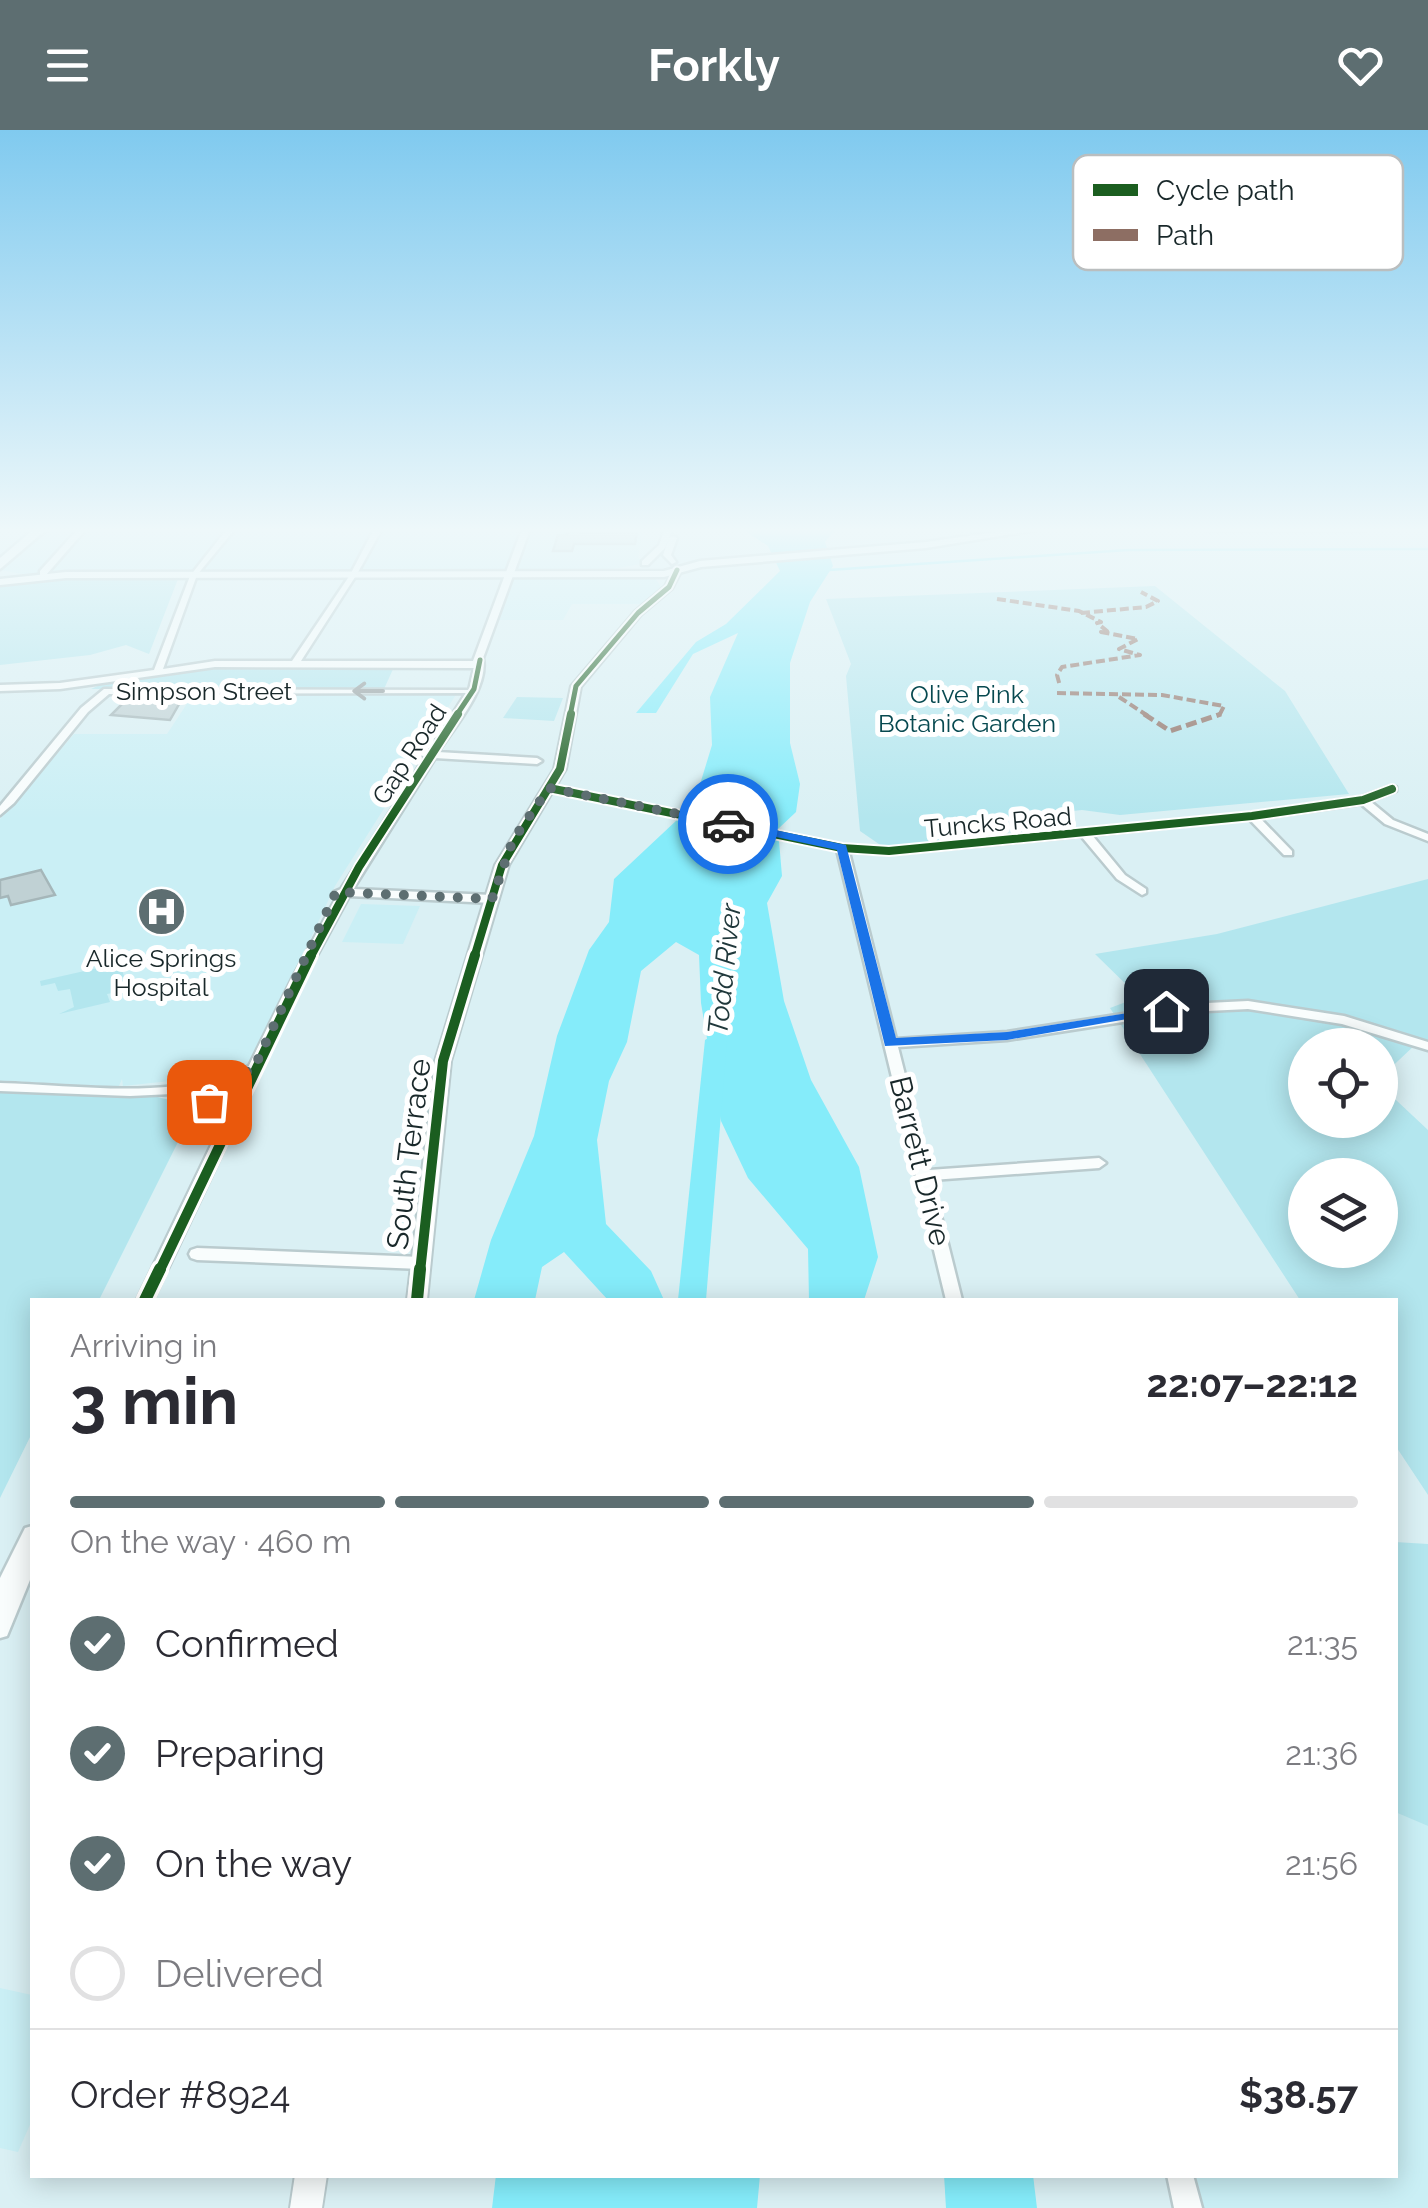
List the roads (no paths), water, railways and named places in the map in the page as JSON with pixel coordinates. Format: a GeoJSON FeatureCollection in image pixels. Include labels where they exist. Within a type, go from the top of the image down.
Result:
{"type":"FeatureCollection","features":[{"type":"Feature","properties":{"kind":"street"},"geometry":{"type":"LineString","coordinates":[[164,666],[175,626]]}},
{"type":"Feature","properties":{"kind":"street"},"geometry":{"type":"LineString","coordinates":[[300,661],[321,626]]}},
{"type":"Feature","properties":{"kind":"street"},"geometry":{"type":"LineString","coordinates":[[0,686],[209,663],[479,662],[491,626]]}},
{"type":"Feature","properties":{"kind":"street","name":"South Terrace"},"geometry":{"type":"LineString","coordinates":[[416,1298],[443,1061],[475,944],[513,840],[549,788],[565,755],[576,686],[627,626]]}},
{"type":"Feature","properties":{"kind":"street","name":"Gap Road"},"geometry":{"type":"LineString","coordinates":[[146,1298],[341,892],[428,754],[479,662]]}},
{"type":"Feature","properties":{"kind":"street","name":"Gap Road"},"geometry":{"type":"LineString","coordinates":[[428,754],[474,689],[479,662]]}},
{"type":"Feature","properties":{"kind":"street"},"geometry":{"type":"LineString","coordinates":[[191,690],[209,663]]}},
{"type":"Feature","properties":{"kind":"street","name":"Simpson Street"},"geometry":{"type":"LineString","coordinates":[[1,812],[96,695],[120,689],[465,691]]}},
{"type":"Feature","properties":{"kind":"street"},"geometry":{"type":"LineString","coordinates":[[428,754],[537,760]]}},
{"type":"Feature","properties":{"kind":"street","name":"Tuncks Road"},"geometry":{"type":"LineString","coordinates":[[549,788],[842,848],[952,848],[1085,834],[1364,800],[1392,789]]}},
{"type":"Feature","properties":{"kind":"street"},"geometry":{"type":"LineString","coordinates":[[1364,800],[1389,822],[1428,838]]}},
{"type":"Feature","properties":{"kind":"street"},"geometry":{"type":"LineString","coordinates":[[1252,816],[1288,853]]}},
{"type":"Feature","properties":{"kind":"street"},"geometry":{"type":"LineString","coordinates":[[1085,834],[1120,876],[1142,891]]}},
{"type":"Feature","properties":{"kind":"street","name":"Barrett Drive"},"geometry":{"type":"LineString","coordinates":[[842,848],[954,1298]]}},
{"type":"Feature","properties":{"kind":"street"},"geometry":{"type":"LineString","coordinates":[[341,892],[492,899]]}},
{"type":"Feature","properties":{"kind":"street"},"geometry":{"type":"LineString","coordinates":[[890,1043],[1007,1036],[1187,1008],[1248,1005],[1344,1020],[1428,1046]]}},
{"type":"Feature","properties":{"kind":"street"},"geometry":{"type":"LineString","coordinates":[[225,1129],[225,1116],[208,1092],[254,1068]]}},
{"type":"Feature","properties":{"kind":"street"},"geometry":{"type":"LineString","coordinates":[[0,1087],[140,1089],[222,1083],[240,1099]]}},
{"type":"Feature","properties":{"kind":"street"},"geometry":{"type":"LineString","coordinates":[[140,1089],[214,1104],[240,1099]]}},
{"type":"Feature","properties":{"kind":"street","name":"Gap Road"},"geometry":{"type":"LineString","coordinates":[[187,1210],[210,1176],[240,1099]]}},
{"type":"Feature","properties":{"kind":"street"},"geometry":{"type":"LineString","coordinates":[[924,1176],[1099,1164]]}},
{"type":"Feature","properties":{"kind":"street"},"geometry":{"type":"LineString","coordinates":[[197,1254],[421,1262]]}},
{"type":"Feature","properties":{"kind":"street"},"geometry":{"type":"LineString","coordinates":[[0,1599],[30,1538]]}},
{"type":"Feature","properties":{"kind":"street"},"geometry":{"type":"LineString","coordinates":[[0,1629],[30,1559]]}},
{"type":"Feature","properties":{"kind":"street"},"geometry":{"type":"LineString","coordinates":[[306,2208],[310,2178]]}},
{"type":"Feature","properties":{"kind":"street"},"geometry":{"type":"LineString","coordinates":[[1181,2178],[1188,2208]]}},
{"type":"Feature","properties":{"kind":"water"},"geometry":{"type":"Polygon","coordinates":[[[723,626],[802,626],[790,663],[790,743],[800,784],[796,812],[778,829],[782,876],[767,903],[784,1001],[811,1080],[859,1167],[878,1257],[865,1298],[809,1298],[808,1249],[748,1178],[721,1121],[701,1003],[699,955],[676,942],[641,971],[627,1042],[609,1081],[597,1140],[606,1224],[651,1271],[663,1298],[606,1298],[564,1252],[542,1267],[535,1298],[475,1298],[491,1240],[534,1136],[557,1036],[589,950],[609,922],[614,879],[694,804],[712,745],[710,697],[738,633],[693,654],[656,713],[636,713],[696,642],[723,626]]]}},
{"type":"Feature","properties":{"kind":"water"},"geometry":{"type":"Polygon","coordinates":[[[496,2178],[760,2178],[757,2208],[492,2208],[496,2178]]]}},
{"type":"Feature","properties":{"kind":"water"},"geometry":{"type":"Polygon","coordinates":[[[944,2178],[1033,2178],[1037,2208],[946,2208],[944,2178]]]}},
{"type":"Feature","properties":{"kind":"waterway","name":"Todd River"},"geometry":{"type":"LineString","coordinates":[[692,1298],[716,1040]]}},
{"type":"Feature","properties":{"kind":"place","name":"Alice Springs Hospital"},"geometry":{"type":"Point","coordinates":[161,912]}},
{"type":"Feature","properties":{"kind":"park label","name":"Olive Pink Botanic Garden"},"geometry":{"type":"Point","coordinates":[967,708]}}]}
